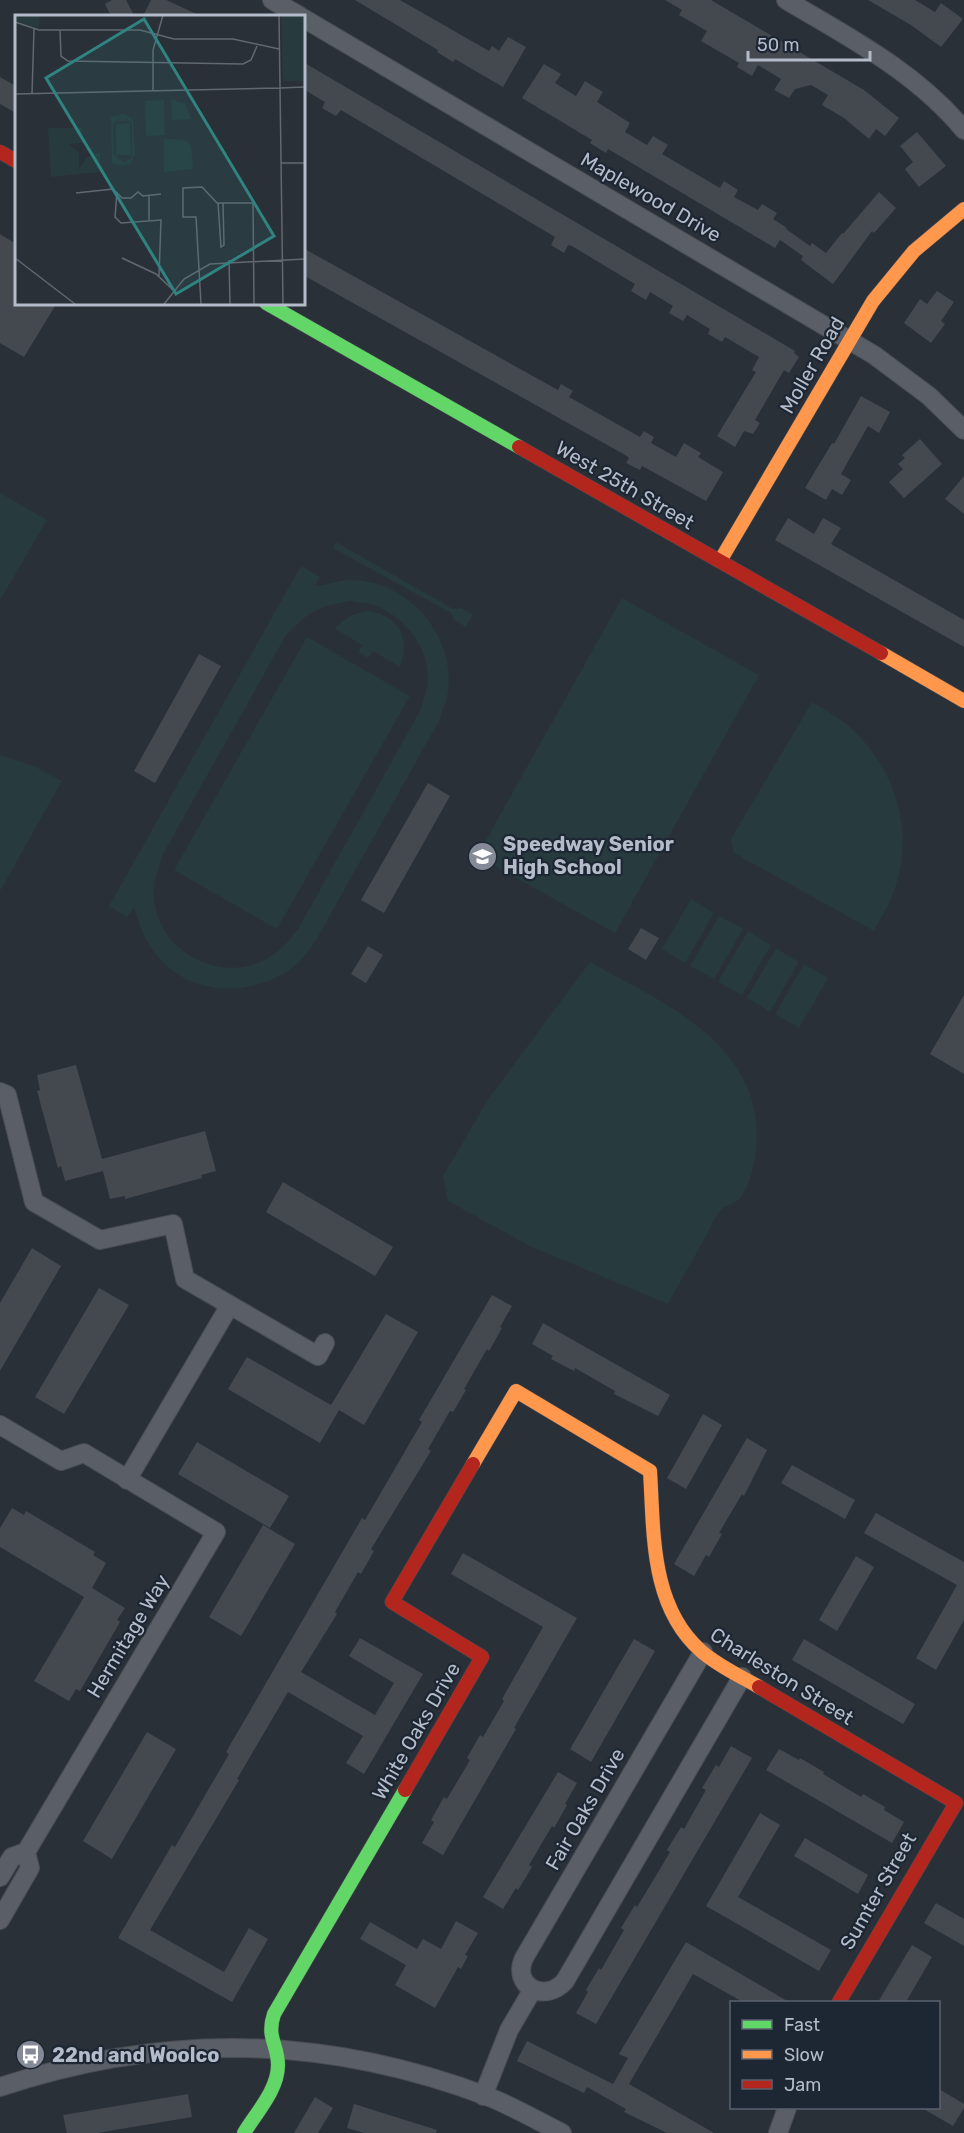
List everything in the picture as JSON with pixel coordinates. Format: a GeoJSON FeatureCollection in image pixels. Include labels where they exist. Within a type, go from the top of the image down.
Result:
{"type":"FeatureCollection","features":[{"type":"Feature","properties":{"kind":"street","name":"Maplewood Drive"},"geometry":{"type":"LineString","coordinates":[[272,0],[298,15]]}},
{"type":"Feature","properties":{"kind":"street"},"geometry":{"type":"LineString","coordinates":[[786,0],[902,72],[938,100],[964,130]]}},
{"type":"Feature","properties":{"kind":"street","name":"Maplewood Drive"},"geometry":{"type":"LineString","coordinates":[[304,18],[850,340],[902,374],[964,430]]}},
{"type":"Feature","properties":{"kind":"street"},"geometry":{"type":"LineString","coordinates":[[0,152],[15,160]]}},
{"type":"Feature","properties":{"kind":"street","name":"Moller Road"},"geometry":{"type":"LineString","coordinates":[[720,561],[873,301],[896,270],[942,226],[964,209]]}},
{"type":"Feature","properties":{"kind":"street","name":"West 25th Street"},"geometry":{"type":"LineString","coordinates":[[268,304],[964,700]]}},
{"type":"Feature","properties":{"kind":"street"},"geometry":{"type":"LineString","coordinates":[[0,1092],[7,1095],[8,1138],[34,1202],[100,1240],[173,1224],[185,1279],[318,1356],[325,1343]]}},
{"type":"Feature","properties":{"kind":"street"},"geometry":{"type":"LineString","coordinates":[[127,1480],[230,1305]]}},
{"type":"Feature","properties":{"kind":"street","name":"Charleston Street"},"geometry":{"type":"LineString","coordinates":[[516,1391],[650,1471],[661,1589],[677,1623],[689,1639],[703,1652],[742,1677],[956,1803]]}},
{"type":"Feature","properties":{"kind":"street","name":"White Oaks Drive"},"geometry":{"type":"LineString","coordinates":[[244,2133],[276,2078],[279,2065],[270,2031],[274,2014],[482,1657],[392,1602],[516,1391]]}},
{"type":"Feature","properties":{"kind":"street","name":"Hermitage Way"},"geometry":{"type":"LineString","coordinates":[[0,1425],[61,1461],[84,1453],[216,1532],[26,1852],[12,1857],[0,1877]]}},
{"type":"Feature","properties":{"kind":"street","name":"Fair Oaks Drive"},"geometry":{"type":"LineString","coordinates":[[533,1989],[526,1983],[521,1973],[524,1958],[703,1652]]}},
{"type":"Feature","properties":{"kind":"street"},"geometry":{"type":"LineString","coordinates":[[483,2096],[509,2030],[533,1989],[548,1992],[565,1982],[742,1677]]}},
{"type":"Feature","properties":{"kind":"street","name":"Sumter Street"},"geometry":{"type":"LineString","coordinates":[[840,2001],[956,1803]]}},
{"type":"Feature","properties":{"kind":"street","name":"Hermitage Way"},"geometry":{"type":"LineString","coordinates":[[0,1920],[30,1868],[26,1852]]}},
{"type":"Feature","properties":{"kind":"street"},"geometry":{"type":"LineString","coordinates":[[1,2081],[128,2055],[182,2049],[274,2048],[367,2060],[410,2071],[483,2096],[527,2125],[562,2133]]}},
{"type":"Feature","properties":{"kind":"street"},"geometry":{"type":"LineString","coordinates":[[778,2133],[787,2109]]}},
{"type":"Feature","properties":{"kind":"green space"},"geometry":{"type":"Polygon","coordinates":[[[0,493],[47,520],[0,600],[0,493]]]}},
{"type":"Feature","properties":{"kind":"green space"},"geometry":{"type":"Polygon","coordinates":[[[336,542],[453,609],[461,608],[473,614],[466,627],[454,620],[451,613],[333,548],[336,542]]]}},
{"type":"Feature","properties":{"kind":"green space"},"geometry":{"type":"Polygon","coordinates":[[[301,566],[320,577],[315,586],[347,580],[372,582],[391,589],[424,614],[436,631],[444,650],[448,670],[447,695],[439,721],[316,940],[296,965],[280,976],[262,983],[244,987],[206,986],[189,980],[172,970],[158,957],[143,933],[134,907],[127,917],[109,906],[301,566]],[[351,601],[315,611],[301,620],[286,635],[163,854],[154,886],[158,917],[166,933],[178,947],[193,958],[210,965],[228,968],[246,966],[264,960],[287,943],[298,929],[420,711],[427,688],[428,675],[422,651],[416,640],[409,630],[390,613],[376,606],[351,601]]]}},
{"type":"Feature","properties":{"kind":"green space"},"geometry":{"type":"Polygon","coordinates":[[[622,598],[759,675],[615,933],[477,856],[622,598]]]}},
{"type":"Feature","properties":{"kind":"green space"},"geometry":{"type":"Polygon","coordinates":[[[368,611],[388,618],[400,630],[404,646],[400,667],[373,651],[368,658],[358,652],[362,645],[335,629],[350,617],[368,611]]]}},
{"type":"Feature","properties":{"kind":"green space"},"geometry":{"type":"Polygon","coordinates":[[[307,637],[410,696],[277,929],[174,870],[307,637]]]}},
{"type":"Feature","properties":{"kind":"green space"},"geometry":{"type":"Polygon","coordinates":[[[812,702],[846,723],[867,745],[891,785],[898,807],[902,829],[899,876],[891,899],[874,931],[734,853],[731,839],[812,702]]]}},
{"type":"Feature","properties":{"kind":"green space"},"geometry":{"type":"Polygon","coordinates":[[[0,755],[36,767],[62,781],[0,891],[0,755]]]}},
{"type":"Feature","properties":{"kind":"green space"},"geometry":{"type":"Polygon","coordinates":[[[691,899],[714,913],[685,963],[662,949],[691,899]]]}},
{"type":"Feature","properties":{"kind":"green space"},"geometry":{"type":"Polygon","coordinates":[[[719,916],[743,929],[714,979],[690,966],[719,916]]]}},
{"type":"Feature","properties":{"kind":"green space"},"geometry":{"type":"Polygon","coordinates":[[[748,931],[771,945],[742,995],[718,982],[748,931]]]}},
{"type":"Feature","properties":{"kind":"green space"},"geometry":{"type":"Polygon","coordinates":[[[776,948],[799,962],[770,1012],[747,998],[776,948]]]}},
{"type":"Feature","properties":{"kind":"green space"},"geometry":{"type":"Polygon","coordinates":[[[590,962],[646,993],[700,1028],[723,1050],[741,1074],[753,1103],[757,1143],[753,1168],[745,1191],[739,1199],[717,1215],[668,1304],[530,1246],[448,1201],[443,1176],[489,1098],[590,962]]]}},
{"type":"Feature","properties":{"kind":"green space"},"geometry":{"type":"Polygon","coordinates":[[[804,964],[828,978],[799,1028],[775,1014],[804,964]]]}},
{"type":"Feature","properties":{"kind":"building"},"geometry":{"type":"Polygon","coordinates":[[[112,0],[126,0],[133,13],[110,15],[105,4],[112,0]]]}},
{"type":"Feature","properties":{"kind":"building"},"geometry":{"type":"Polygon","coordinates":[[[151,0],[166,0],[199,15],[144,15],[151,0]]]}},
{"type":"Feature","properties":{"kind":"building"},"geometry":{"type":"Polygon","coordinates":[[[355,0],[400,0],[489,51],[492,46],[499,51],[508,37],[526,47],[503,87],[455,59],[453,62],[437,52],[438,50],[355,0]]]}},
{"type":"Feature","properties":{"kind":"building"},"geometry":{"type":"Polygon","coordinates":[[[665,0],[711,0],[864,90],[899,118],[885,136],[876,129],[869,139],[844,118],[822,105],[828,95],[811,85],[795,89],[789,98],[774,90],[781,79],[758,65],[752,76],[737,67],[739,63],[701,41],[707,31],[679,15],[682,10],[665,0]]]}},
{"type":"Feature","properties":{"kind":"building"},"geometry":{"type":"Polygon","coordinates":[[[868,0],[915,0],[935,12],[941,3],[963,19],[941,47],[911,25],[868,0]]]}},
{"type":"Feature","properties":{"kind":"building"},"geometry":{"type":"Polygon","coordinates":[[[304,63],[795,351],[794,353],[799,357],[789,373],[784,370],[755,420],[760,423],[753,434],[744,431],[735,447],[717,436],[756,372],[752,370],[759,357],[725,337],[722,342],[708,334],[710,329],[687,315],[683,321],[669,313],[673,306],[650,292],[646,300],[631,291],[635,284],[572,246],[568,245],[564,253],[551,245],[555,237],[341,110],[336,116],[322,108],[325,102],[304,90],[304,63]]]}},
{"type":"Feature","properties":{"kind":"building"},"geometry":{"type":"Polygon","coordinates":[[[544,64],[561,74],[555,83],[576,96],[585,81],[603,92],[597,102],[630,123],[625,132],[647,145],[653,136],[668,145],[662,154],[720,188],[724,181],[738,190],[734,197],[758,210],[762,204],[777,213],[773,219],[810,246],[812,243],[826,253],[879,192],[896,208],[874,233],[872,231],[833,284],[801,260],[803,256],[780,240],[775,248],[608,149],[606,153],[590,143],[592,140],[522,98],[544,64]]]}},
{"type":"Feature","properties":{"kind":"building"},"geometry":{"type":"Polygon","coordinates":[[[0,77],[15,85],[15,112],[0,104],[0,77]]]}},
{"type":"Feature","properties":{"kind":"building"},"geometry":{"type":"Polygon","coordinates":[[[917,132],[946,166],[919,187],[905,169],[913,162],[900,146],[917,132]]]}},
{"type":"Feature","properties":{"kind":"building"},"geometry":{"type":"Polygon","coordinates":[[[0,234],[15,243],[15,304],[56,304],[24,357],[0,343],[0,234]]]}},
{"type":"Feature","properties":{"kind":"building"},"geometry":{"type":"Polygon","coordinates":[[[304,249],[558,390],[561,384],[573,391],[569,397],[640,437],[644,431],[654,437],[651,443],[676,457],[684,443],[701,453],[698,457],[723,472],[706,501],[642,466],[640,470],[626,463],[629,458],[304,276],[304,249]]]}},
{"type":"Feature","properties":{"kind":"building"},"geometry":{"type":"Polygon","coordinates":[[[937,291],[954,302],[941,321],[945,324],[931,343],[904,323],[920,299],[927,304],[937,291]]]}},
{"type":"Feature","properties":{"kind":"building"},"geometry":{"type":"Polygon","coordinates":[[[861,396],[890,412],[879,433],[868,426],[841,474],[851,480],[842,495],[832,489],[826,500],[805,488],[832,443],[834,444],[861,396]]]}},
{"type":"Feature","properties":{"kind":"building"},"geometry":{"type":"Polygon","coordinates":[[[920,439],[942,464],[904,498],[889,482],[903,469],[898,464],[905,458],[902,455],[920,439]]]}},
{"type":"Feature","properties":{"kind":"building"},"geometry":{"type":"Polygon","coordinates":[[[964,476],[964,514],[945,499],[964,476]]]}},
{"type":"Feature","properties":{"kind":"building"},"geometry":{"type":"Polygon","coordinates":[[[788,518],[814,534],[823,518],[841,528],[831,544],[964,620],[964,647],[775,540],[788,518]]]}},
{"type":"Feature","properties":{"kind":"building"},"geometry":{"type":"Polygon","coordinates":[[[199,654],[221,666],[155,783],[134,771],[199,654]]]}},
{"type":"Feature","properties":{"kind":"building"},"geometry":{"type":"Polygon","coordinates":[[[428,783],[450,796],[384,913],[361,900],[428,783]]]}},
{"type":"Feature","properties":{"kind":"building"},"geometry":{"type":"Polygon","coordinates":[[[641,928],[659,938],[646,960],[628,949],[641,928]]]}},
{"type":"Feature","properties":{"kind":"building"},"geometry":{"type":"Polygon","coordinates":[[[368,946],[383,955],[366,983],[351,974],[368,946]]]}},
{"type":"Feature","properties":{"kind":"building"},"geometry":{"type":"Polygon","coordinates":[[[964,995],[964,1074],[930,1054],[964,995]]]}},
{"type":"Feature","properties":{"kind":"building"},"geometry":{"type":"Polygon","coordinates":[[[76,1065],[102,1159],[205,1131],[216,1171],[201,1175],[202,1178],[125,1199],[125,1196],[110,1199],[103,1171],[65,1181],[61,1166],[58,1168],[37,1091],[40,1090],[37,1075],[76,1065]]]}},
{"type":"Feature","properties":{"kind":"building"},"geometry":{"type":"Polygon","coordinates":[[[283,1182],[393,1247],[375,1276],[266,1212],[283,1182]]]}},
{"type":"Feature","properties":{"kind":"building"},"geometry":{"type":"Polygon","coordinates":[[[32,1248],[61,1266],[0,1371],[0,1303],[32,1248]]]}},
{"type":"Feature","properties":{"kind":"building"},"geometry":{"type":"Polygon","coordinates":[[[99,1288],[129,1305],[64,1414],[35,1397],[99,1288]]]}},
{"type":"Feature","properties":{"kind":"building"},"geometry":{"type":"Polygon","coordinates":[[[492,1295],[512,1306],[500,1327],[502,1328],[489,1351],[487,1349],[453,1412],[450,1411],[428,1449],[431,1451],[371,1549],[374,1551],[361,1574],[358,1572],[335,1612],[337,1614],[301,1672],[375,1715],[394,1683],[349,1656],[360,1638],[423,1674],[364,1774],[346,1763],[363,1736],[288,1692],[150,1930],[224,1972],[249,1928],[268,1939],[232,2002],[118,1938],[172,1845],[175,1847],[229,1754],[226,1752],[362,1518],[365,1520],[422,1422],[419,1420],[492,1295]]]}},
{"type":"Feature","properties":{"kind":"building"},"geometry":{"type":"Polygon","coordinates":[[[386,1314],[418,1332],[364,1425],[339,1410],[320,1443],[228,1389],[247,1357],[331,1405],[386,1314]]]}},
{"type":"Feature","properties":{"kind":"building"},"geometry":{"type":"Polygon","coordinates":[[[543,1323],[670,1395],[658,1416],[614,1394],[615,1391],[575,1368],[574,1371],[551,1359],[553,1356],[532,1344],[543,1323]]]}},
{"type":"Feature","properties":{"kind":"building"},"geometry":{"type":"Polygon","coordinates":[[[703,1414],[722,1425],[686,1489],[667,1478],[703,1414]]]}},
{"type":"Feature","properties":{"kind":"building"},"geometry":{"type":"Polygon","coordinates":[[[747,1438],[767,1450],[744,1496],[742,1494],[719,1533],[722,1534],[709,1557],[706,1555],[694,1576],[674,1564],[747,1438]]]}},
{"type":"Feature","properties":{"kind":"building"},"geometry":{"type":"Polygon","coordinates":[[[197,1442],[289,1496],[270,1528],[178,1474],[197,1442]]]}},
{"type":"Feature","properties":{"kind":"building"},"geometry":{"type":"Polygon","coordinates":[[[792,1465],[855,1500],[845,1519],[781,1483],[792,1465]]]}},
{"type":"Feature","properties":{"kind":"building"},"geometry":{"type":"Polygon","coordinates":[[[12,1508],[24,1515],[26,1511],[95,1552],[93,1555],[106,1563],[92,1588],[125,1608],[117,1620],[120,1622],[80,1691],[76,1689],[69,1701],[34,1681],[84,1597],[0,1547],[0,1528],[12,1508]]]}},
{"type":"Feature","properties":{"kind":"building"},"geometry":{"type":"Polygon","coordinates":[[[876,1513],[964,1562],[964,1620],[936,1670],[916,1658],[957,1585],[864,1533],[876,1513]]]}},
{"type":"Feature","properties":{"kind":"building"},"geometry":{"type":"Polygon","coordinates":[[[263,1525],[295,1544],[241,1636],[209,1617],[263,1525]]]}},
{"type":"Feature","properties":{"kind":"building"},"geometry":{"type":"Polygon","coordinates":[[[463,1553],[577,1618],[443,1855],[422,1843],[434,1822],[431,1820],[444,1797],[447,1799],[470,1760],[467,1758],[480,1735],[483,1737],[504,1701],[502,1699],[543,1627],[451,1574],[463,1553]]]}},
{"type":"Feature","properties":{"kind":"building"},"geometry":{"type":"Polygon","coordinates":[[[856,1556],[874,1567],[837,1631],[819,1620],[856,1556]]]}},
{"type":"Feature","properties":{"kind":"building"},"geometry":{"type":"Polygon","coordinates":[[[634,1639],[655,1651],[591,1762],[570,1749],[634,1639]]]}},
{"type":"Feature","properties":{"kind":"building"},"geometry":{"type":"Polygon","coordinates":[[[804,1639],[915,1704],[903,1724],[792,1660],[804,1639]]]}},
{"type":"Feature","properties":{"kind":"building"},"geometry":{"type":"Polygon","coordinates":[[[147,1732],[176,1749],[112,1859],[83,1841],[147,1732]]]}},
{"type":"Feature","properties":{"kind":"building"},"geometry":{"type":"Polygon","coordinates":[[[731,1746],[752,1758],[596,2024],[576,2013],[588,1992],[586,1990],[599,1968],[601,1970],[624,1930],[621,1928],[635,1905],[637,1907],[670,1852],[667,1850],[681,1827],[684,1829],[706,1790],[702,1788],[716,1765],[719,1767],[731,1746]]]}},
{"type":"Feature","properties":{"kind":"building"},"geometry":{"type":"Polygon","coordinates":[[[779,1749],[824,1772],[823,1774],[861,1797],[863,1794],[904,1822],[892,1843],[766,1770],[779,1749]]]}},
{"type":"Feature","properties":{"kind":"building"},"geometry":{"type":"Polygon","coordinates":[[[558,1772],[577,1783],[554,1828],[552,1826],[529,1865],[532,1867],[503,1909],[483,1897],[558,1772]]]}},
{"type":"Feature","properties":{"kind":"building"},"geometry":{"type":"Polygon","coordinates":[[[760,1813],[780,1825],[738,1897],[831,1950],[819,1971],[706,1906],[760,1813]]]}},
{"type":"Feature","properties":{"kind":"building"},"geometry":{"type":"Polygon","coordinates":[[[805,1838],[868,1875],[858,1894],[794,1856],[805,1838]]]}},
{"type":"Feature","properties":{"kind":"building"},"geometry":{"type":"Polygon","coordinates":[[[936,1903],[964,1919],[964,1946],[924,1923],[936,1903]]]}},
{"type":"Feature","properties":{"kind":"building"},"geometry":{"type":"Polygon","coordinates":[[[456,1921],[478,1933],[465,1955],[468,1956],[461,1969],[458,1967],[435,2008],[395,1985],[406,1965],[360,1939],[370,1922],[417,1949],[423,1939],[441,1949],[456,1921]]]}},
{"type":"Feature","properties":{"kind":"building"},"geometry":{"type":"Polygon","coordinates":[[[686,1942],[787,2001],[741,2001],[693,1974],[629,2084],[714,2133],[667,2133],[624,2112],[626,2109],[587,2087],[584,2093],[517,2061],[527,2041],[613,2084],[628,2058],[619,2054],[686,1942]]]}},
{"type":"Feature","properties":{"kind":"building"},"geometry":{"type":"Polygon","coordinates":[[[912,1945],[932,1957],[907,2001],[879,2001],[912,1945]]]}},
{"type":"Feature","properties":{"kind":"building"},"geometry":{"type":"Polygon","coordinates":[[[940,2090],[964,2104],[953,2126],[924,2109],[940,2109],[940,2090]]]}},
{"type":"Feature","properties":{"kind":"building"},"geometry":{"type":"Polygon","coordinates":[[[188,2094],[192,2117],[97,2133],[67,2133],[63,2115],[188,2094]]]}},
{"type":"Feature","properties":{"kind":"building"},"geometry":{"type":"Polygon","coordinates":[[[315,2097],[333,2108],[318,2133],[294,2133],[315,2097]]]}},
{"type":"Feature","properties":{"kind":"building"},"geometry":{"type":"Polygon","coordinates":[[[354,2104],[437,2130],[436,2133],[364,2133],[347,2128],[354,2104]]]}},
{"type":"Feature","properties":{"kind":"traffic: fast"},"geometry":{"type":"LineString","coordinates":[[268,304],[519,447]]}},
{"type":"Feature","properties":{"kind":"traffic: fast"},"geometry":{"type":"LineString","coordinates":[[244,2133],[265,2101],[277,2074],[278,2058],[271,2029],[274,2014],[405,1790]]}},
{"type":"Feature","properties":{"kind":"traffic: slow"},"geometry":{"type":"LineString","coordinates":[[720,561],[873,301],[914,251],[964,209]]}},
{"type":"Feature","properties":{"kind":"traffic: slow"},"geometry":{"type":"LineString","coordinates":[[881,653],[964,701]]}},
{"type":"Feature","properties":{"kind":"traffic: slow"},"geometry":{"type":"LineString","coordinates":[[473,1464],[516,1391],[650,1471],[654,1543],[664,1591],[672,1613],[684,1633],[701,1651],[759,1687]]}},
{"type":"Feature","properties":{"kind":"traffic: jam"},"geometry":{"type":"LineString","coordinates":[[0,152],[15,160]]}},
{"type":"Feature","properties":{"kind":"traffic: jam"},"geometry":{"type":"LineString","coordinates":[[519,447],[881,653]]}},
{"type":"Feature","properties":{"kind":"traffic: jam"},"geometry":{"type":"LineString","coordinates":[[405,1790],[482,1657],[392,1602],[473,1464]]}},
{"type":"Feature","properties":{"kind":"traffic: jam"},"geometry":{"type":"LineString","coordinates":[[759,1687],[956,1803],[840,2001]]}},
{"type":"Feature","properties":{"kind":"place","name":"Speedway Senior High School"},"geometry":{"type":"Point","coordinates":[482,856]}},
{"type":"Feature","properties":{"kind":"place","name":"22nd and Woolco"},"geometry":{"type":"Point","coordinates":[31,2055]}}]}
